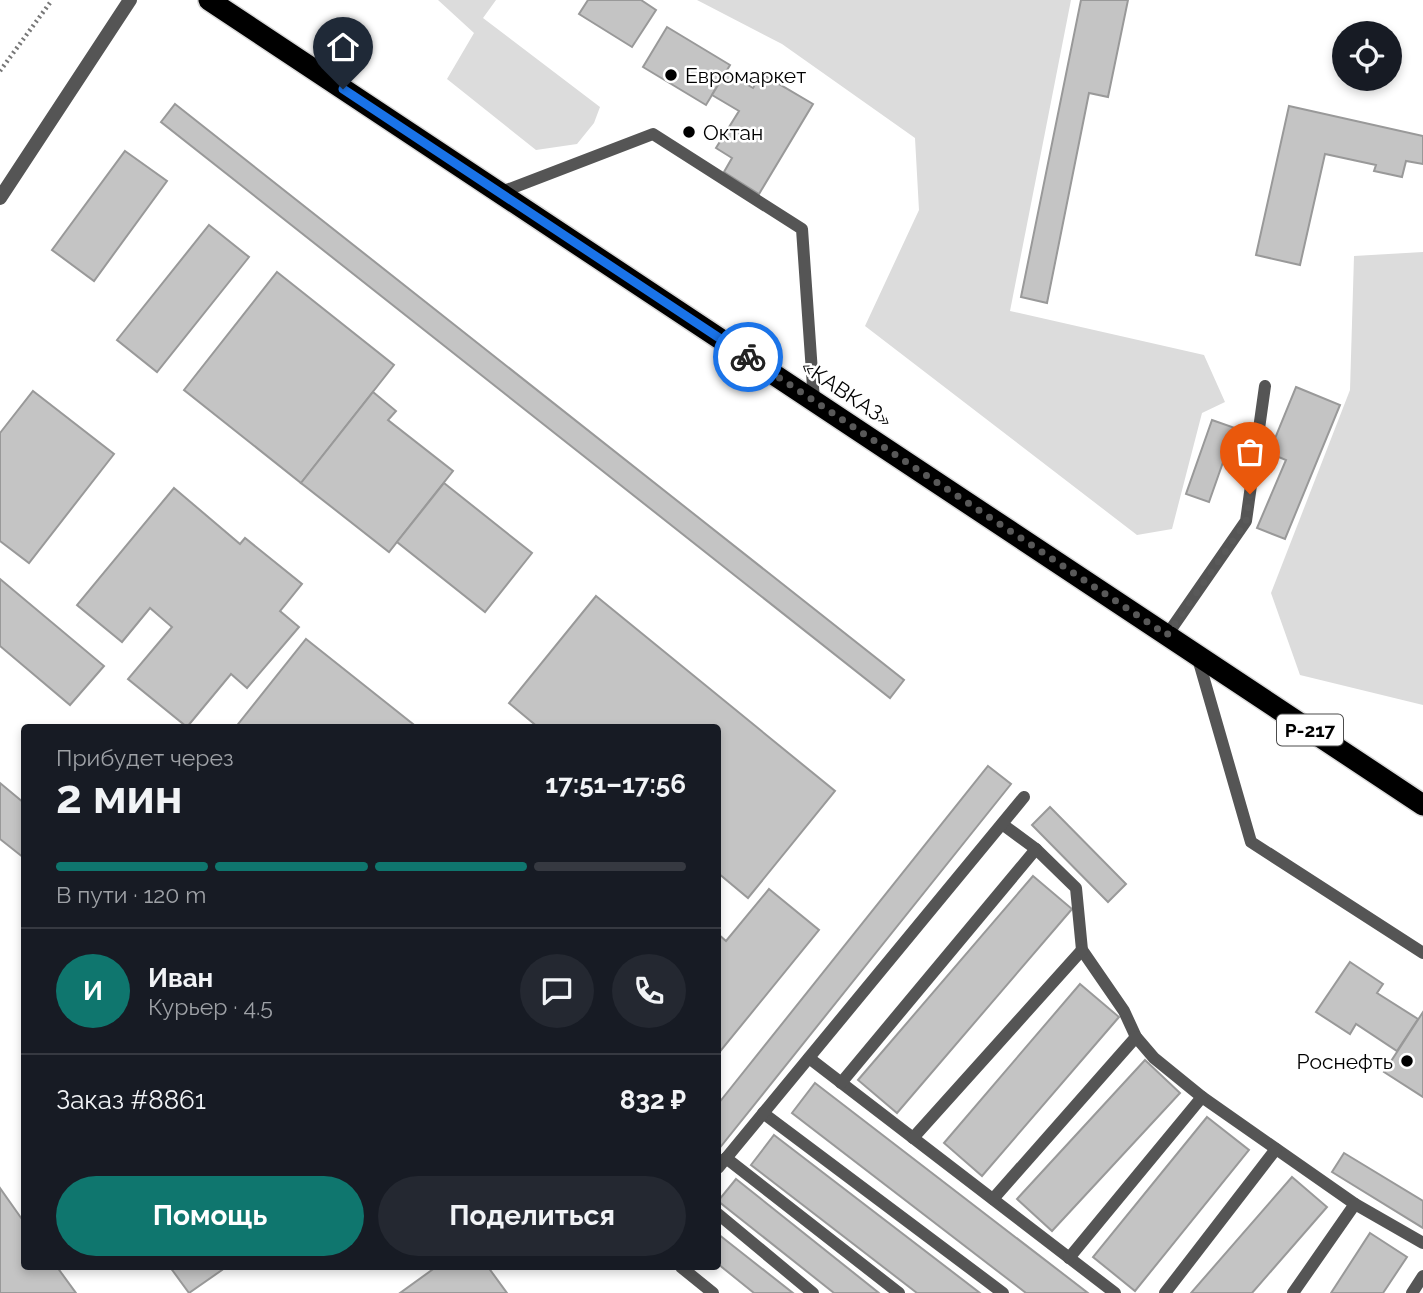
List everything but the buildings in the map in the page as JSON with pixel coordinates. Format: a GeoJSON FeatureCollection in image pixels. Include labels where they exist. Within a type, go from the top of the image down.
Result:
{"type":"FeatureCollection","features":[{"type":"Feature","properties":{"kind":"highway","name":"«КАВКАЗ»"},"geometry":{"type":"LineString","coordinates":[[209,0],[1423,805]]}},
{"type":"Feature","properties":{"kind":"street"},"geometry":{"type":"LineString","coordinates":[[0,198],[130,0]]}},
{"type":"Feature","properties":{"kind":"lane"},"geometry":{"type":"LineString","coordinates":[[499,193],[653,134],[802,229],[814,401]]}},
{"type":"Feature","properties":{"kind":"lane"},"geometry":{"type":"LineString","coordinates":[[1167,635],[1246,522],[1265,386]]}},
{"type":"Feature","properties":{"kind":"lane"},"geometry":{"type":"LineString","coordinates":[[1197,655],[1251,842],[1423,953]]}},
{"type":"Feature","properties":{"kind":"lane"},"geometry":{"type":"LineString","coordinates":[[899,1293],[722,1163],[1024,797]]}},
{"type":"Feature","properties":{"kind":"lane"},"geometry":{"type":"LineString","coordinates":[[1002,824],[1036,849],[1076,888],[1082,950],[1124,1011],[1136,1037],[1154,1058],[1202,1097],[1355,1204],[1423,1243]]}},
{"type":"Feature","properties":{"kind":"lane"},"geometry":{"type":"LineString","coordinates":[[841,1083],[1036,849]]}},
{"type":"Feature","properties":{"kind":"lane"},"geometry":{"type":"LineString","coordinates":[[913,1138],[1082,950]]}},
{"type":"Feature","properties":{"kind":"lane"},"geometry":{"type":"LineString","coordinates":[[993,1199],[1136,1037]]}},
{"type":"Feature","properties":{"kind":"lane"},"geometry":{"type":"LineString","coordinates":[[808,1058],[1115,1293]]}},
{"type":"Feature","properties":{"kind":"lane"},"geometry":{"type":"LineString","coordinates":[[1069,1258],[1202,1097]]}},
{"type":"Feature","properties":{"kind":"lane"},"geometry":{"type":"LineString","coordinates":[[763,1113],[1003,1293]]}},
{"type":"Feature","properties":{"kind":"lane"},"geometry":{"type":"LineString","coordinates":[[1165,1293],[1276,1149]]}},
{"type":"Feature","properties":{"kind":"lane"},"geometry":{"type":"LineString","coordinates":[[1293,1293],[1355,1204]]}},
{"type":"Feature","properties":{"kind":"lane"},"geometry":{"type":"LineString","coordinates":[[721,1216],[813,1293]]}},
{"type":"Feature","properties":{"kind":"lane"},"geometry":{"type":"LineString","coordinates":[[685,1270],[713,1293]]}},
{"type":"Feature","properties":{"kind":"lane"},"geometry":{"type":"LineString","coordinates":[[1412,1293],[1423,1276]]}},
{"type":"Feature","properties":{"kind":"path"},"geometry":{"type":"LineString","coordinates":[[0,71],[52,0]]}},
{"type":"Feature","properties":{"kind":"shaded area"},"geometry":{"type":"Polygon","coordinates":[[[438,0],[496,0],[483,18],[600,107],[594,123],[577,144],[536,150],[447,79],[474,33],[438,0]]]}},
{"type":"Feature","properties":{"kind":"shaded area"},"geometry":{"type":"Polygon","coordinates":[[[697,0],[1071,0],[1010,311],[1204,355],[1225,402],[1202,413],[1172,529],[1137,535],[865,326],[919,210],[915,138],[782,44],[697,0]]]}},
{"type":"Feature","properties":{"kind":"shaded area"},"geometry":{"type":"Polygon","coordinates":[[[1423,252],[1423,705],[1300,675],[1271,593],[1350,390],[1354,256],[1423,252]]]}},
{"type":"Feature","properties":{"kind":"way so far"},"geometry":{"type":"LineString","coordinates":[[748,357],[1167,635],[1246,522],[1250,494]]}},
{"type":"Feature","properties":{"kind":"place","name":"Евромаркет"},"geometry":{"type":"Point","coordinates":[671,75]}},
{"type":"Feature","properties":{"kind":"place","name":"Октан"},"geometry":{"type":"Point","coordinates":[689,132]}},
{"type":"Feature","properties":{"kind":"place","name":"Роснефть"},"geometry":{"type":"Point","coordinates":[1407,1061]}},
{"type":"Feature","properties":{"kind":"route"},"geometry":{"type":"LineString","coordinates":[[343,89],[748,357]]}}]}
